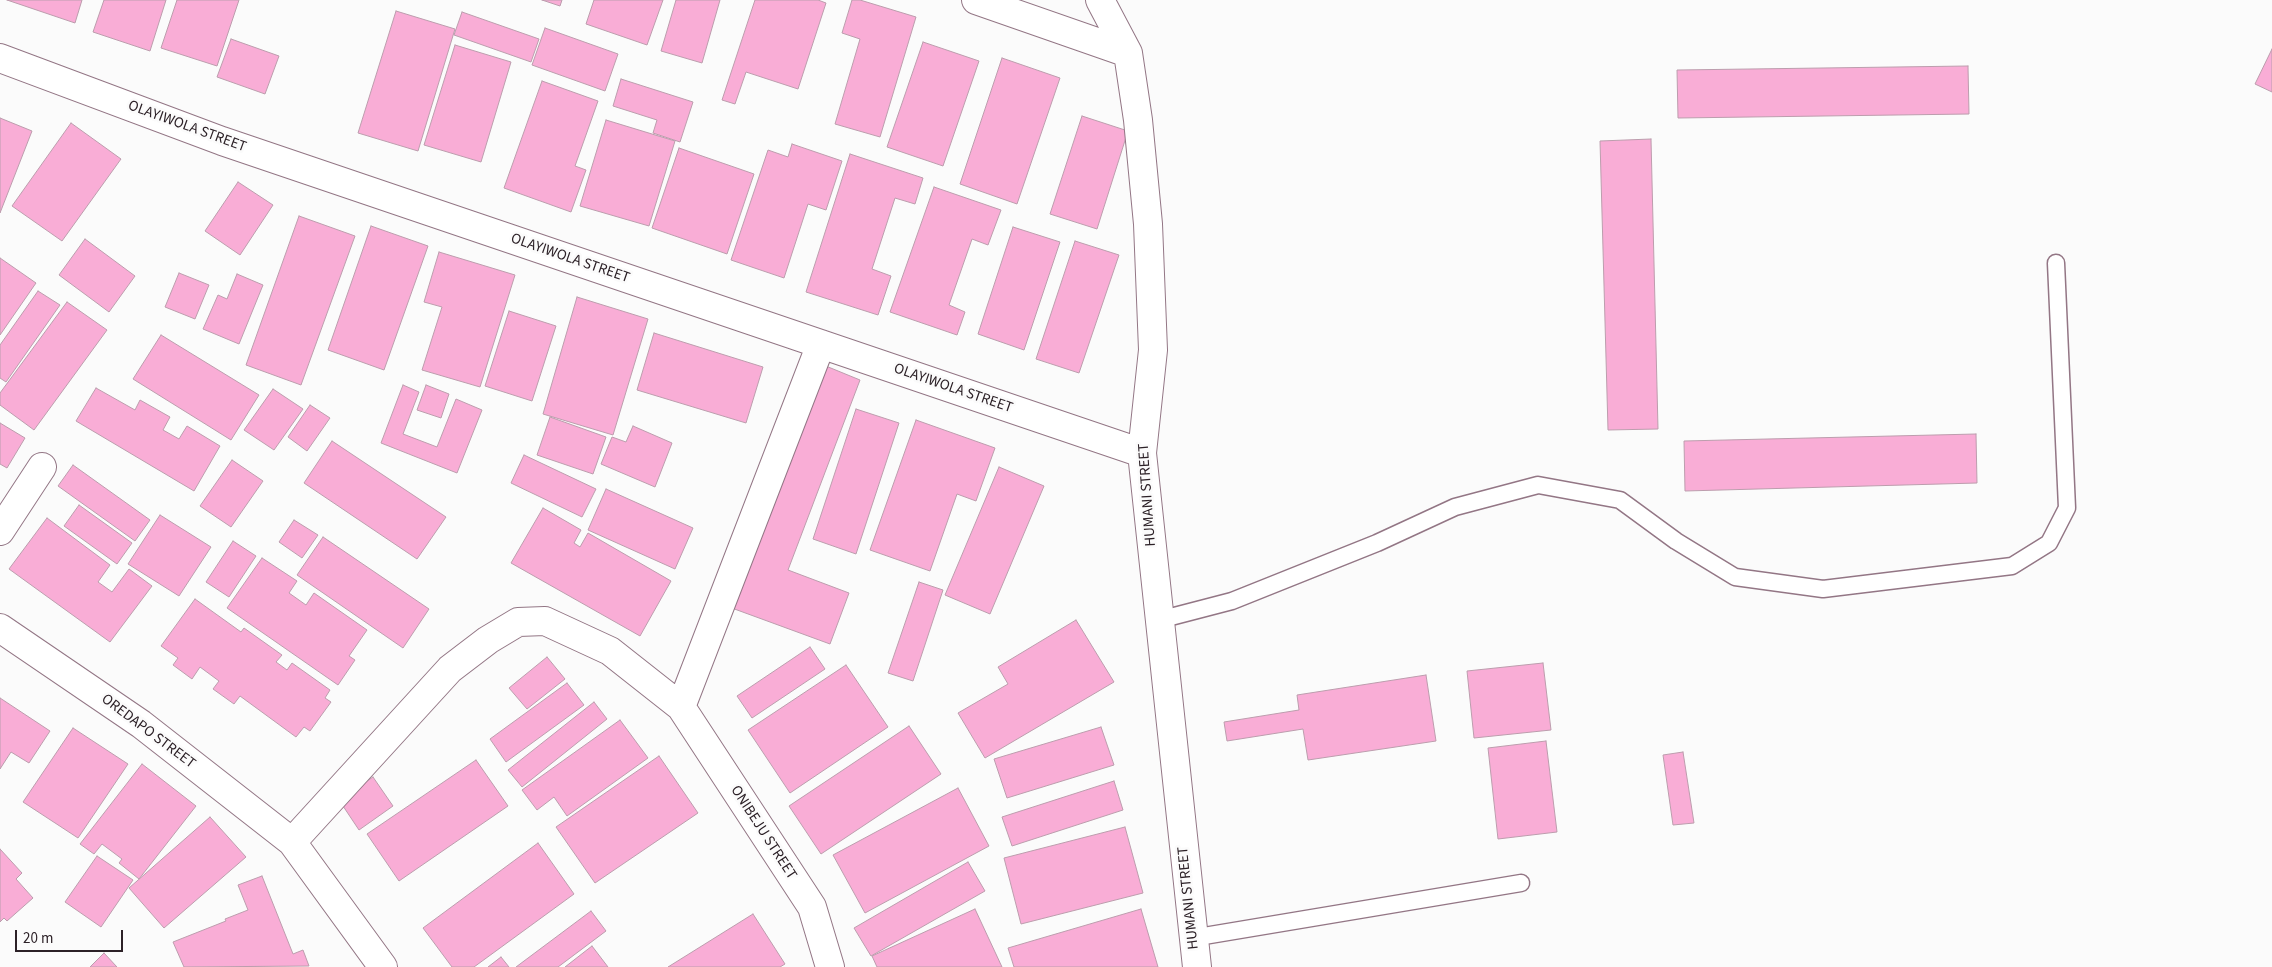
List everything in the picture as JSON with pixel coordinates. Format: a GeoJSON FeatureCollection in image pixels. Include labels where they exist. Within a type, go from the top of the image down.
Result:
{"type":"FeatureCollection","features":[{"type":"Feature","properties":{"kind":"street"},"geometry":{"type":"LineString","coordinates":[[976,0],[1128,53]]}},
{"type":"Feature","properties":{"kind":"street","name":"HUMANI STREET"},"geometry":{"type":"LineString","coordinates":[[1100,0],[1128,53],[1138,120],[1148,224],[1153,350],[1142,453],[1192,938],[1197,967]]}},
{"type":"Feature","properties":{"kind":"street","name":"OLAYIWOLA STREET"},"geometry":{"type":"LineString","coordinates":[[0,58],[222,141],[1142,453]]}},
{"type":"Feature","properties":{"kind":"street"},"geometry":{"type":"LineString","coordinates":[[681,707],[822,344]]}},
{"type":"Feature","properties":{"kind":"street"},"geometry":{"type":"LineString","coordinates":[[0,531],[42,467]]}},
{"type":"Feature","properties":{"kind":"street","name":"ONIBEJU STREET"},"geometry":{"type":"LineString","coordinates":[[292,842],[450,669],[488,640],[518,622],[545,620],[610,651],[681,707],[812,907],[830,967]]}},
{"type":"Feature","properties":{"kind":"street","name":"OREDAPO STREET"},"geometry":{"type":"LineString","coordinates":[[0,628],[141,724],[292,842],[383,967]]}},
{"type":"Feature","properties":{"kind":"lane"},"geometry":{"type":"LineString","coordinates":[[1159,620],[1232,602],[1377,542],[1455,507],[1538,485],[1620,500],[1676,541],[1735,577],[1823,590],[2012,566],[2049,543],[2067,508],[2056,262]]}},
{"type":"Feature","properties":{"kind":"lane"},"geometry":{"type":"LineString","coordinates":[[1192,938],[1521,884]]}},
{"type":"Feature","properties":{"kind":"building"},"geometry":{"type":"Polygon","coordinates":[[[7,0],[82,0],[75,23],[7,0]]]}},
{"type":"Feature","properties":{"kind":"building"},"geometry":{"type":"Polygon","coordinates":[[[104,0],[166,0],[150,51],[93,32],[104,0]]]}},
{"type":"Feature","properties":{"kind":"building"},"geometry":{"type":"Polygon","coordinates":[[[177,0],[239,0],[217,66],[161,48],[177,0]]]}},
{"type":"Feature","properties":{"kind":"building"},"geometry":{"type":"Polygon","coordinates":[[[542,0],[562,0],[560,6],[542,0]]]}},
{"type":"Feature","properties":{"kind":"building"},"geometry":{"type":"Polygon","coordinates":[[[594,0],[663,0],[647,45],[586,24],[594,0]]]}},
{"type":"Feature","properties":{"kind":"building"},"geometry":{"type":"Polygon","coordinates":[[[676,0],[720,0],[702,63],[661,51],[676,0]]]}},
{"type":"Feature","properties":{"kind":"building"},"geometry":{"type":"Polygon","coordinates":[[[755,0],[818,0],[826,3],[798,89],[746,72],[735,104],[722,100],[755,0]]]}},
{"type":"Feature","properties":{"kind":"building"},"geometry":{"type":"Polygon","coordinates":[[[852,0],[860,0],[916,17],[880,137],[835,124],[860,39],[842,33],[852,0]]]}},
{"type":"Feature","properties":{"kind":"building"},"geometry":{"type":"Polygon","coordinates":[[[396,11],[455,29],[418,151],[358,133],[396,11]]]}},
{"type":"Feature","properties":{"kind":"building"},"geometry":{"type":"Polygon","coordinates":[[[462,12],[539,39],[531,62],[454,35],[462,12]]]}},
{"type":"Feature","properties":{"kind":"building"},"geometry":{"type":"Polygon","coordinates":[[[545,28],[618,54],[605,91],[532,65],[545,28]]]}},
{"type":"Feature","properties":{"kind":"building"},"geometry":{"type":"Polygon","coordinates":[[[231,39],[279,56],[265,94],[217,77],[231,39]]]}},
{"type":"Feature","properties":{"kind":"building"},"geometry":{"type":"Polygon","coordinates":[[[923,42],[979,61],[943,166],[887,147],[923,42]]]}},
{"type":"Feature","properties":{"kind":"building"},"geometry":{"type":"Polygon","coordinates":[[[455,45],[511,62],[481,162],[424,145],[455,45]]]}},
{"type":"Feature","properties":{"kind":"building"},"geometry":{"type":"Polygon","coordinates":[[[2272,49],[2272,92],[2255,84],[2272,49]]]}},
{"type":"Feature","properties":{"kind":"building"},"geometry":{"type":"Polygon","coordinates":[[[1002,58],[1060,78],[1017,204],[960,184],[1002,58]]]}},
{"type":"Feature","properties":{"kind":"building"},"geometry":{"type":"Polygon","coordinates":[[[1968,66],[1969,114],[1678,118],[1677,70],[1968,66]]]}},
{"type":"Feature","properties":{"kind":"building"},"geometry":{"type":"Polygon","coordinates":[[[621,79],[693,102],[680,142],[653,133],[657,120],[613,106],[621,79]]]}},
{"type":"Feature","properties":{"kind":"building"},"geometry":{"type":"Polygon","coordinates":[[[542,81],[598,101],[575,166],[586,170],[571,212],[504,188],[542,81]]]}},
{"type":"Feature","properties":{"kind":"building"},"geometry":{"type":"Polygon","coordinates":[[[1082,116],[1128,131],[1097,229],[1050,214],[1082,116]]]}},
{"type":"Feature","properties":{"kind":"building"},"geometry":{"type":"Polygon","coordinates":[[[0,118],[32,131],[0,213],[0,118]]]}},
{"type":"Feature","properties":{"kind":"building"},"geometry":{"type":"Polygon","coordinates":[[[606,120],[675,141],[649,226],[580,206],[606,120]]]}},
{"type":"Feature","properties":{"kind":"building"},"geometry":{"type":"Polygon","coordinates":[[[71,123],[121,159],[62,241],[12,206],[71,123]]]}},
{"type":"Feature","properties":{"kind":"building"},"geometry":{"type":"Polygon","coordinates":[[[1651,139],[1658,429],[1608,430],[1600,141],[1651,139]]]}},
{"type":"Feature","properties":{"kind":"building"},"geometry":{"type":"Polygon","coordinates":[[[792,144],[842,161],[826,210],[808,204],[784,278],[731,260],[768,150],[788,157],[792,144]]]}},
{"type":"Feature","properties":{"kind":"building"},"geometry":{"type":"Polygon","coordinates":[[[679,148],[754,174],[727,254],[652,228],[679,148]]]}},
{"type":"Feature","properties":{"kind":"building"},"geometry":{"type":"Polygon","coordinates":[[[850,154],[923,178],[915,204],[895,198],[872,269],[891,276],[878,315],[806,292],[850,154]]]}},
{"type":"Feature","properties":{"kind":"building"},"geometry":{"type":"Polygon","coordinates":[[[238,182],[273,205],[240,255],[205,231],[238,182]]]}},
{"type":"Feature","properties":{"kind":"building"},"geometry":{"type":"Polygon","coordinates":[[[934,187],[1001,210],[988,245],[972,239],[949,305],[965,312],[957,335],[890,312],[934,187]]]}},
{"type":"Feature","properties":{"kind":"building"},"geometry":{"type":"Polygon","coordinates":[[[299,216],[355,236],[301,385],[246,365],[299,216]]]}},
{"type":"Feature","properties":{"kind":"building"},"geometry":{"type":"Polygon","coordinates":[[[371,226],[428,246],[384,370],[328,350],[371,226]]]}},
{"type":"Feature","properties":{"kind":"building"},"geometry":{"type":"Polygon","coordinates":[[[1013,227],[1060,242],[1024,350],[978,334],[1013,227]]]}},
{"type":"Feature","properties":{"kind":"building"},"geometry":{"type":"Polygon","coordinates":[[[85,239],[135,276],[109,312],[59,275],[85,239]]]}},
{"type":"Feature","properties":{"kind":"building"},"geometry":{"type":"Polygon","coordinates":[[[1075,241],[1119,255],[1079,373],[1036,359],[1075,241]]]}},
{"type":"Feature","properties":{"kind":"building"},"geometry":{"type":"Polygon","coordinates":[[[439,252],[515,275],[480,387],[422,370],[442,307],[424,302],[439,252]]]}},
{"type":"Feature","properties":{"kind":"building"},"geometry":{"type":"Polygon","coordinates":[[[0,258],[36,283],[0,335],[0,258]]]}},
{"type":"Feature","properties":{"kind":"building"},"geometry":{"type":"Polygon","coordinates":[[[179,273],[209,285],[195,319],[165,307],[179,273]]]}},
{"type":"Feature","properties":{"kind":"building"},"geometry":{"type":"Polygon","coordinates":[[[237,274],[263,285],[239,344],[203,329],[218,295],[227,299],[237,274]]]}},
{"type":"Feature","properties":{"kind":"building"},"geometry":{"type":"Polygon","coordinates":[[[38,291],[60,305],[6,382],[0,378],[0,345],[38,291]]]}},
{"type":"Feature","properties":{"kind":"building"},"geometry":{"type":"Polygon","coordinates":[[[577,297],[648,319],[613,435],[543,414],[577,297]]]}},
{"type":"Feature","properties":{"kind":"building"},"geometry":{"type":"Polygon","coordinates":[[[67,302],[107,330],[34,430],[0,405],[0,393],[67,302]]]}},
{"type":"Feature","properties":{"kind":"building"},"geometry":{"type":"Polygon","coordinates":[[[509,311],[556,326],[532,401],[485,386],[509,311]]]}},
{"type":"Feature","properties":{"kind":"building"},"geometry":{"type":"Polygon","coordinates":[[[654,333],[763,367],[746,423],[637,390],[654,333]]]}},
{"type":"Feature","properties":{"kind":"building"},"geometry":{"type":"Polygon","coordinates":[[[161,335],[259,395],[231,440],[133,379],[161,335]]]}},
{"type":"Feature","properties":{"kind":"building"},"geometry":{"type":"Polygon","coordinates":[[[821,364],[860,380],[788,570],[849,593],[830,644],[729,607],[821,364]]]}},
{"type":"Feature","properties":{"kind":"building"},"geometry":{"type":"Polygon","coordinates":[[[403,385],[419,392],[403,434],[437,447],[456,399],[482,410],[457,473],[381,443],[403,385]]]}},
{"type":"Feature","properties":{"kind":"building"},"geometry":{"type":"Polygon","coordinates":[[[426,385],[449,394],[441,418],[417,410],[426,385]]]}},
{"type":"Feature","properties":{"kind":"building"},"geometry":{"type":"Polygon","coordinates":[[[96,388],[135,410],[140,400],[170,417],[163,430],[179,439],[187,426],[220,446],[194,491],[76,421],[96,388]]]}},
{"type":"Feature","properties":{"kind":"building"},"geometry":{"type":"Polygon","coordinates":[[[273,389],[303,409],[274,450],[244,430],[273,389]]]}},
{"type":"Feature","properties":{"kind":"building"},"geometry":{"type":"Polygon","coordinates":[[[310,405],[330,418],[307,451],[288,437],[310,405]]]}},
{"type":"Feature","properties":{"kind":"building"},"geometry":{"type":"Polygon","coordinates":[[[856,409],[899,423],[856,554],[813,539],[856,409]]]}},
{"type":"Feature","properties":{"kind":"building"},"geometry":{"type":"Polygon","coordinates":[[[550,417],[606,437],[593,474],[537,455],[550,417]]]}},
{"type":"Feature","properties":{"kind":"building"},"geometry":{"type":"Polygon","coordinates":[[[916,420],[995,448],[976,501],[957,494],[930,571],[870,550],[916,420]]]}},
{"type":"Feature","properties":{"kind":"building"},"geometry":{"type":"Polygon","coordinates":[[[0,423],[25,438],[7,468],[0,464],[0,423]]]}},
{"type":"Feature","properties":{"kind":"building"},"geometry":{"type":"Polygon","coordinates":[[[633,426],[672,443],[655,487],[601,464],[612,437],[626,442],[633,426]]]}},
{"type":"Feature","properties":{"kind":"building"},"geometry":{"type":"Polygon","coordinates":[[[1976,434],[1977,483],[1685,491],[1684,441],[1976,434]]]}},
{"type":"Feature","properties":{"kind":"building"},"geometry":{"type":"Polygon","coordinates":[[[332,441],[446,517],[417,559],[304,483],[332,441]]]}},
{"type":"Feature","properties":{"kind":"building"},"geometry":{"type":"Polygon","coordinates":[[[524,455],[596,489],[582,517],[511,483],[524,455]]]}},
{"type":"Feature","properties":{"kind":"building"},"geometry":{"type":"Polygon","coordinates":[[[232,460],[263,481],[231,527],[200,506],[232,460]]]}},
{"type":"Feature","properties":{"kind":"building"},"geometry":{"type":"Polygon","coordinates":[[[73,465],[150,520],[135,541],[58,486],[73,465]]]}},
{"type":"Feature","properties":{"kind":"building"},"geometry":{"type":"Polygon","coordinates":[[[999,467],[1044,486],[990,614],[945,595],[999,467]]]}},
{"type":"Feature","properties":{"kind":"building"},"geometry":{"type":"Polygon","coordinates":[[[606,489],[693,528],[675,569],[588,530],[606,489]]]}},
{"type":"Feature","properties":{"kind":"building"},"geometry":{"type":"Polygon","coordinates":[[[79,505],[132,543],[117,564],[64,526],[79,505]]]}},
{"type":"Feature","properties":{"kind":"building"},"geometry":{"type":"Polygon","coordinates":[[[543,508],[581,530],[574,543],[580,547],[588,533],[671,581],[640,636],[511,563],[543,508]]]}},
{"type":"Feature","properties":{"kind":"building"},"geometry":{"type":"Polygon","coordinates":[[[160,515],[211,547],[179,596],[128,564],[160,515]]]}},
{"type":"Feature","properties":{"kind":"building"},"geometry":{"type":"Polygon","coordinates":[[[47,518],[110,565],[98,582],[112,592],[129,569],[152,586],[110,642],[9,569],[47,518]]]}},
{"type":"Feature","properties":{"kind":"building"},"geometry":{"type":"Polygon","coordinates":[[[294,520],[318,535],[302,558],[279,542],[294,520]]]}},
{"type":"Feature","properties":{"kind":"building"},"geometry":{"type":"Polygon","coordinates":[[[323,537],[429,609],[403,648],[297,575],[323,537]]]}},
{"type":"Feature","properties":{"kind":"building"},"geometry":{"type":"Polygon","coordinates":[[[233,541],[256,556],[229,597],[206,582],[233,541]]]}},
{"type":"Feature","properties":{"kind":"building"},"geometry":{"type":"Polygon","coordinates":[[[262,558],[297,581],[289,593],[306,605],[314,593],[367,630],[349,656],[355,660],[338,685],[227,608],[262,558]]]}},
{"type":"Feature","properties":{"kind":"building"},"geometry":{"type":"Polygon","coordinates":[[[919,582],[943,590],[913,681],[888,673],[919,582]]]}},
{"type":"Feature","properties":{"kind":"building"},"geometry":{"type":"Polygon","coordinates":[[[195,599],[241,632],[244,628],[282,655],[276,662],[287,670],[292,663],[330,690],[325,698],[331,702],[310,731],[304,727],[296,737],[240,696],[234,704],[213,689],[219,681],[200,667],[192,679],[173,665],[178,658],[161,646],[195,599]]]}},
{"type":"Feature","properties":{"kind":"building"},"geometry":{"type":"Polygon","coordinates":[[[1076,620],[1114,682],[985,758],[958,713],[1008,684],[998,667],[1076,620]]]}},
{"type":"Feature","properties":{"kind":"building"},"geometry":{"type":"Polygon","coordinates":[[[810,647],[825,669],[752,718],[737,696],[810,647]]]}},
{"type":"Feature","properties":{"kind":"building"},"geometry":{"type":"Polygon","coordinates":[[[547,657],[565,679],[527,709],[509,688],[547,657]]]}},
{"type":"Feature","properties":{"kind":"building"},"geometry":{"type":"Polygon","coordinates":[[[1543,663],[1551,730],[1474,738],[1467,671],[1543,663]]]}},
{"type":"Feature","properties":{"kind":"building"},"geometry":{"type":"Polygon","coordinates":[[[846,665],[888,727],[790,793],[748,730],[846,665]]]}},
{"type":"Feature","properties":{"kind":"building"},"geometry":{"type":"Polygon","coordinates":[[[1426,675],[1436,741],[1308,760],[1303,729],[1227,741],[1224,722],[1299,710],[1297,695],[1426,675]]]}},
{"type":"Feature","properties":{"kind":"building"},"geometry":{"type":"Polygon","coordinates":[[[567,683],[584,705],[506,762],[490,739],[567,683]]]}},
{"type":"Feature","properties":{"kind":"building"},"geometry":{"type":"Polygon","coordinates":[[[0,698],[50,731],[29,763],[11,752],[0,769],[0,698]]]}},
{"type":"Feature","properties":{"kind":"building"},"geometry":{"type":"Polygon","coordinates":[[[594,702],[607,719],[522,787],[508,770],[594,702]]]}},
{"type":"Feature","properties":{"kind":"building"},"geometry":{"type":"Polygon","coordinates":[[[620,720],[648,758],[567,816],[554,797],[537,810],[522,790],[620,720]]]}},
{"type":"Feature","properties":{"kind":"building"},"geometry":{"type":"Polygon","coordinates":[[[909,726],[941,774],[821,854],[789,806],[909,726]]]}},
{"type":"Feature","properties":{"kind":"building"},"geometry":{"type":"Polygon","coordinates":[[[1101,727],[1114,765],[1007,798],[994,759],[1101,727]]]}},
{"type":"Feature","properties":{"kind":"building"},"geometry":{"type":"Polygon","coordinates":[[[73,728],[128,764],[78,838],[23,802],[73,728]]]}},
{"type":"Feature","properties":{"kind":"building"},"geometry":{"type":"Polygon","coordinates":[[[1546,741],[1557,832],[1498,839],[1488,748],[1546,741]]]}},
{"type":"Feature","properties":{"kind":"building"},"geometry":{"type":"Polygon","coordinates":[[[1683,752],[1694,823],[1673,825],[1663,755],[1683,752]]]}},
{"type":"Feature","properties":{"kind":"building"},"geometry":{"type":"Polygon","coordinates":[[[659,756],[698,813],[595,883],[556,827],[659,756]]]}},
{"type":"Feature","properties":{"kind":"building"},"geometry":{"type":"Polygon","coordinates":[[[476,760],[508,806],[399,881],[367,834],[476,760]]]}},
{"type":"Feature","properties":{"kind":"building"},"geometry":{"type":"Polygon","coordinates":[[[142,764],[196,806],[139,879],[119,863],[122,859],[102,844],[94,854],[80,844],[142,764]]]}},
{"type":"Feature","properties":{"kind":"building"},"geometry":{"type":"Polygon","coordinates":[[[373,777],[393,806],[359,830],[339,800],[373,777]]]}},
{"type":"Feature","properties":{"kind":"building"},"geometry":{"type":"Polygon","coordinates":[[[1114,781],[1123,810],[1012,846],[1002,817],[1114,781]]]}},
{"type":"Feature","properties":{"kind":"building"},"geometry":{"type":"Polygon","coordinates":[[[958,788],[989,846],[865,913],[833,855],[958,788]]]}},
{"type":"Feature","properties":{"kind":"building"},"geometry":{"type":"Polygon","coordinates":[[[210,817],[246,857],[164,928],[129,888],[210,817]]]}},
{"type":"Feature","properties":{"kind":"building"},"geometry":{"type":"Polygon","coordinates":[[[1125,827],[1143,893],[1021,924],[1004,858],[1125,827]]]}},
{"type":"Feature","properties":{"kind":"building"},"geometry":{"type":"Polygon","coordinates":[[[538,843],[574,894],[474,967],[452,967],[423,928],[538,843]]]}},
{"type":"Feature","properties":{"kind":"building"},"geometry":{"type":"Polygon","coordinates":[[[0,849],[22,873],[16,879],[33,898],[7,921],[4,918],[0,922],[0,849]]]}},
{"type":"Feature","properties":{"kind":"building"},"geometry":{"type":"Polygon","coordinates":[[[97,856],[133,880],[101,927],[65,902],[97,856]]]}},
{"type":"Feature","properties":{"kind":"building"},"geometry":{"type":"Polygon","coordinates":[[[968,862],[985,891],[871,956],[854,928],[968,862]]]}},
{"type":"Feature","properties":{"kind":"building"},"geometry":{"type":"Polygon","coordinates":[[[262,876],[293,954],[303,950],[309,966],[184,967],[173,942],[248,910],[238,885],[262,876]]]}},
{"type":"Feature","properties":{"kind":"building"},"geometry":{"type":"Polygon","coordinates":[[[975,909],[1002,967],[877,967],[872,956],[975,909]]]}},
{"type":"Feature","properties":{"kind":"building"},"geometry":{"type":"Polygon","coordinates":[[[1141,909],[1158,967],[1014,967],[1008,948],[1141,909]]]}},
{"type":"Feature","properties":{"kind":"building"},"geometry":{"type":"Polygon","coordinates":[[[591,911],[606,931],[558,967],[516,967],[591,911]]]}},
{"type":"Feature","properties":{"kind":"building"},"geometry":{"type":"Polygon","coordinates":[[[753,914],[785,964],[780,967],[668,967],[753,914]]]}},
{"type":"Feature","properties":{"kind":"building"},"geometry":{"type":"Polygon","coordinates":[[[592,946],[608,967],[565,967],[592,946]]]}},
{"type":"Feature","properties":{"kind":"building"},"geometry":{"type":"Polygon","coordinates":[[[104,953],[117,967],[90,967],[104,953]]]}},
{"type":"Feature","properties":{"kind":"building"},"geometry":{"type":"Polygon","coordinates":[[[501,957],[509,967],[488,967],[501,957]]]}}]}
